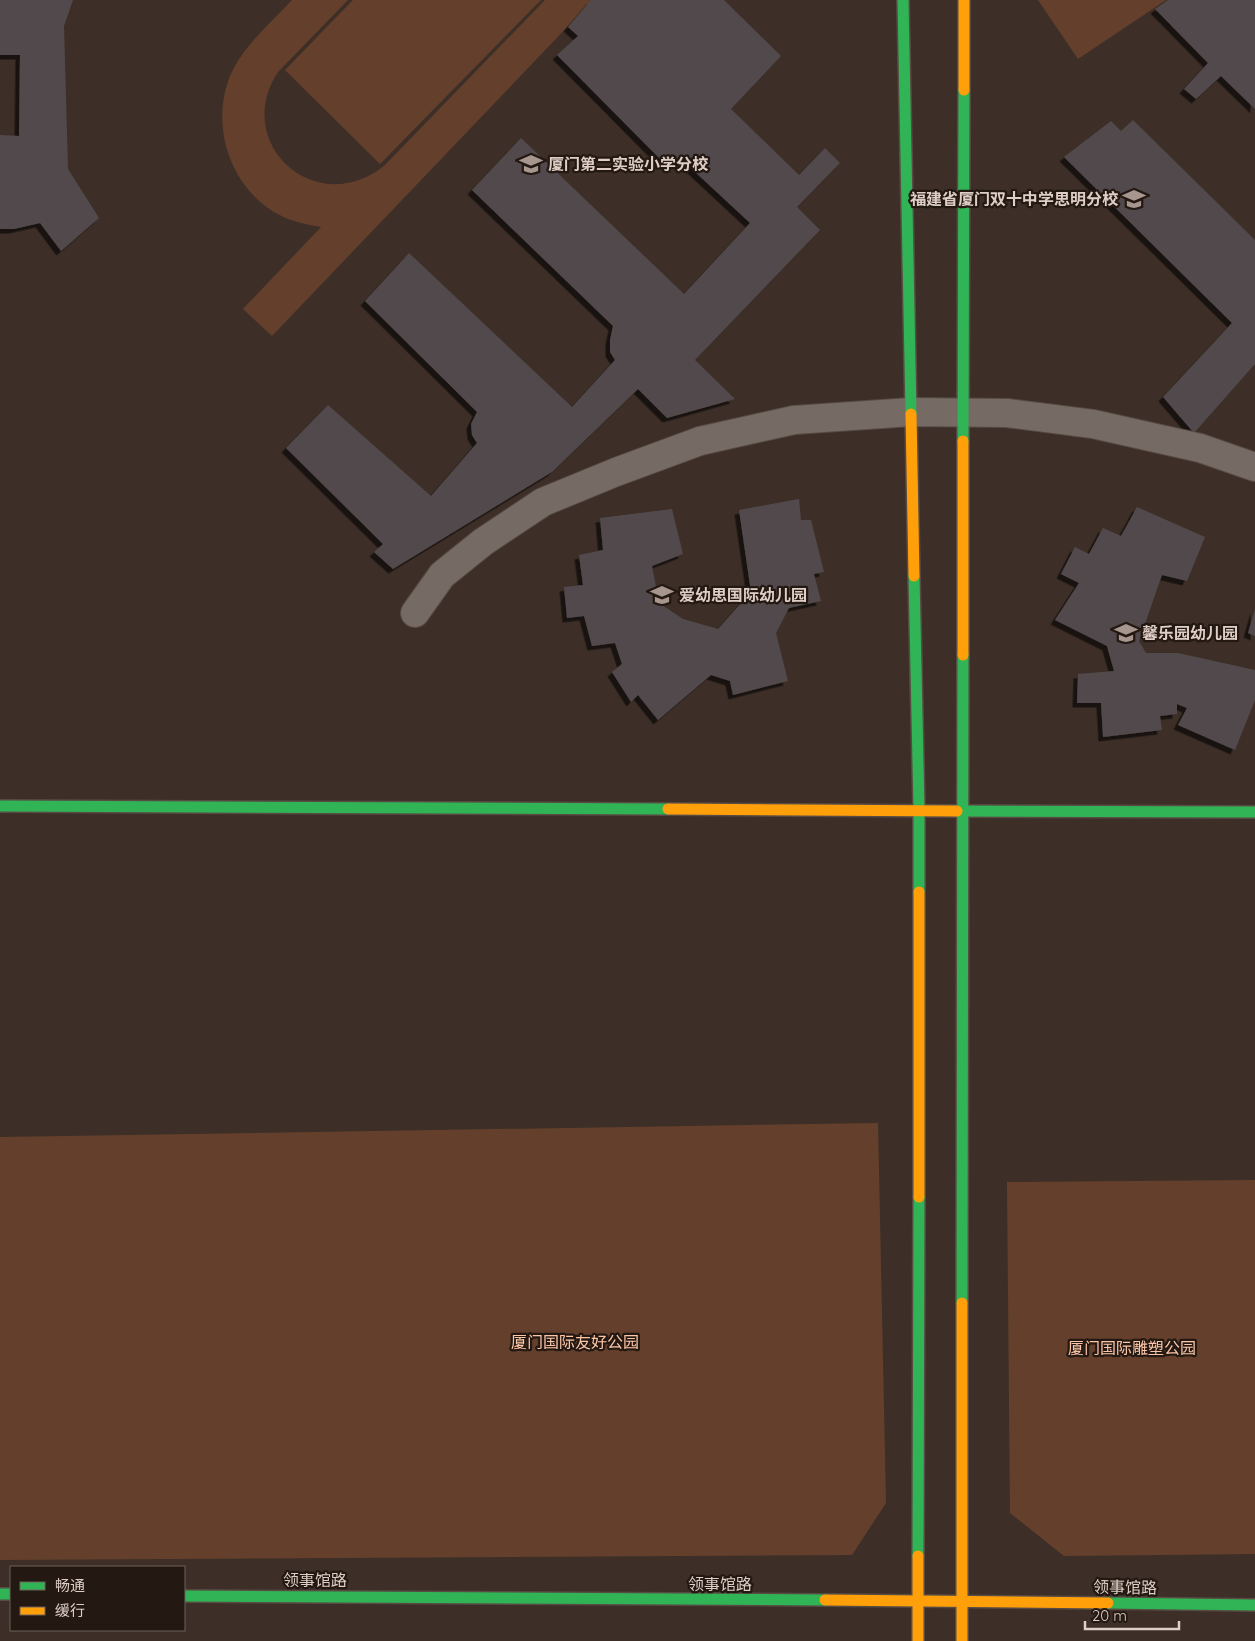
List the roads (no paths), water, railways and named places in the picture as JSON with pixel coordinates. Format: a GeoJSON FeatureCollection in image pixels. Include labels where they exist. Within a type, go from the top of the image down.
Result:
{"type":"FeatureCollection","features":[{"type":"Feature","properties":{"kind":"main road"},"geometry":{"type":"LineString","coordinates":[[903,0],[919,809],[918,1641]]}},
{"type":"Feature","properties":{"kind":"main road"},"geometry":{"type":"LineString","coordinates":[[962,1641],[964,0]]}},
{"type":"Feature","properties":{"kind":"main road"},"geometry":{"type":"LineString","coordinates":[[0,806],[963,809],[1255,812]]}},
{"type":"Feature","properties":{"kind":"main road","name":"领事馆路"},"geometry":{"type":"LineString","coordinates":[[185,1596],[918,1600],[1255,1605]]}},
{"type":"Feature","properties":{"kind":"street"},"geometry":{"type":"LineString","coordinates":[[415,613],[442,575],[483,542],[543,502],[616,472],[700,441],[794,420],[911,412],[1007,413],[1094,424],[1200,448],[1255,467]]}},
{"type":"Feature","properties":{"kind":"place","name":"厦门第二实验小学分校"},"geometry":{"type":"Point","coordinates":[531,164]}},
{"type":"Feature","properties":{"kind":"place","name":"福建省厦门双十中学思明分校"},"geometry":{"type":"Point","coordinates":[1134,199]}},
{"type":"Feature","properties":{"kind":"place","name":"爱幼思国际幼儿园"},"geometry":{"type":"Point","coordinates":[662,595]}},
{"type":"Feature","properties":{"kind":"place","name":"馨乐园幼儿园"},"geometry":{"type":"Point","coordinates":[1126,633]}},
{"type":"Feature","properties":{"kind":"park label","name":"厦门国际友好公园"},"geometry":{"type":"Point","coordinates":[575,1342]}},
{"type":"Feature","properties":{"kind":"park label","name":"厦门国际雕塑公园"},"geometry":{"type":"Point","coordinates":[1132,1348]}}]}
